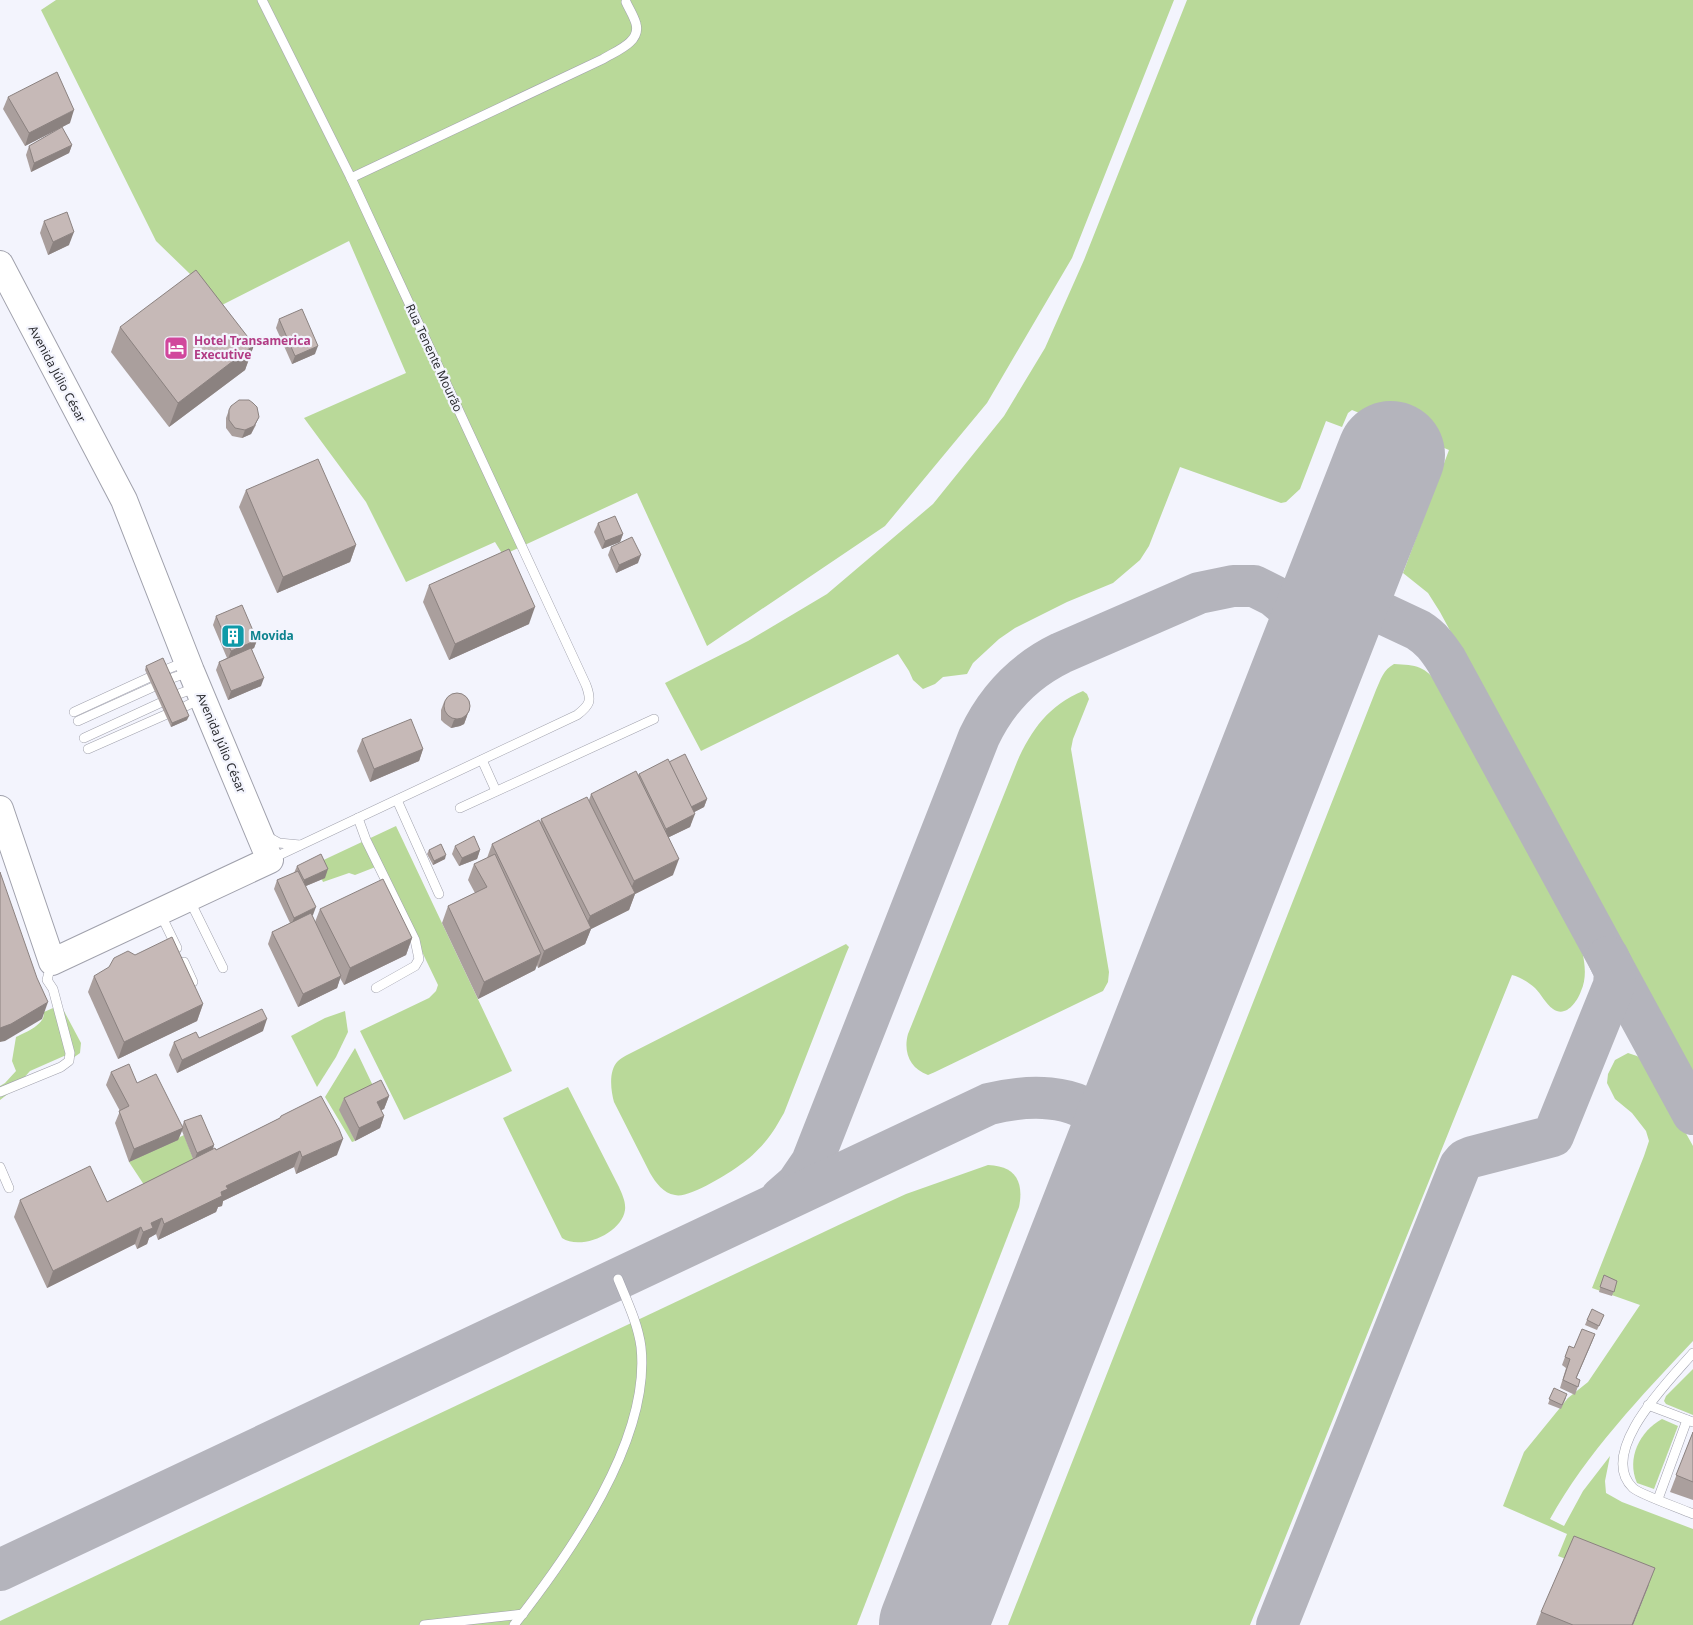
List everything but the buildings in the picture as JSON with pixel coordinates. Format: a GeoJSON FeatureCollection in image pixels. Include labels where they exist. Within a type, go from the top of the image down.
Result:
{"type":"FeatureCollection","features":[{"type":"Feature","properties":{"kind":"street","name":"Avenida Júlio César"},"geometry":{"type":"LineString","coordinates":[[0,264],[124,500],[184,684],[270,860]]}},
{"type":"Feature","properties":{"kind":"street"},"geometry":{"type":"LineString","coordinates":[[0,808],[48,963],[270,860]]}},
{"type":"Feature","properties":{"kind":"lane","name":"Rua Tenente Mourão"},"geometry":{"type":"LineString","coordinates":[[262,0],[351,178],[590,696],[586,708],[577,715],[482,760]]}},
{"type":"Feature","properties":{"kind":"lane"},"geometry":{"type":"LineString","coordinates":[[351,178],[603,59],[632,41],[637,33],[636,24],[626,2]]}},
{"type":"Feature","properties":{"kind":"lane"},"geometry":{"type":"LineString","coordinates":[[74,712],[148,678]]}},
{"type":"Feature","properties":{"kind":"lane"},"geometry":{"type":"LineString","coordinates":[[78,721],[152,687]]}},
{"type":"Feature","properties":{"kind":"lane"},"geometry":{"type":"LineString","coordinates":[[84,738],[160,703]]}},
{"type":"Feature","properties":{"kind":"lane"},"geometry":{"type":"LineString","coordinates":[[88,749],[165,715]]}},
{"type":"Feature","properties":{"kind":"lane"},"geometry":{"type":"LineString","coordinates":[[460,808],[654,718]]}},
{"type":"Feature","properties":{"kind":"lane"},"geometry":{"type":"LineString","coordinates":[[270,860],[482,760],[496,790]]}},
{"type":"Feature","properties":{"kind":"lane"},"geometry":{"type":"LineString","coordinates":[[397,800],[440,894]]}},
{"type":"Feature","properties":{"kind":"lane"},"geometry":{"type":"LineString","coordinates":[[358,818],[366,840],[415,940],[419,959],[415,966],[376,988]]}},
{"type":"Feature","properties":{"kind":"lane"},"geometry":{"type":"LineString","coordinates":[[256,828],[269,839],[279,843],[303,845]]}},
{"type":"Feature","properties":{"kind":"lane"},"geometry":{"type":"LineString","coordinates":[[188,898],[223,968]]}},
{"type":"Feature","properties":{"kind":"lane"},"geometry":{"type":"LineString","coordinates":[[159,912],[194,982]]}},
{"type":"Feature","properties":{"kind":"lane"},"geometry":{"type":"LineString","coordinates":[[0,1092],[61,1067],[69,1060],[70,1053],[53,988],[47,980],[48,963]]}},
{"type":"Feature","properties":{"kind":"lane"},"geometry":{"type":"LineString","coordinates":[[0,1167],[9,1188]]}},
{"type":"Feature","properties":{"kind":"lane"},"geometry":{"type":"LineString","coordinates":[[514,1625],[585,1526],[618,1461],[629,1432],[640,1393],[642,1374],[641,1348],[638,1331],[618,1279]]}},
{"type":"Feature","properties":{"kind":"lane"},"geometry":{"type":"LineString","coordinates":[[1693,1353],[1648,1405],[1631,1434],[1623,1454],[1622,1467],[1634,1489],[1693,1514]]}},
{"type":"Feature","properties":{"kind":"lane"},"geometry":{"type":"LineString","coordinates":[[1648,1405],[1690,1421],[1658,1499]]}},
{"type":"Feature","properties":{"kind":"lane"},"geometry":{"type":"LineString","coordinates":[[424,1625],[523,1614]]}},
{"type":"Feature","properties":{"kind":"green space"},"geometry":{"type":"Polygon","coordinates":[[[56,0],[1174,0],[1072,258],[987,403],[885,526],[707,646],[637,493],[503,555],[495,542],[406,582],[366,502],[304,418],[406,373],[349,241],[222,305],[156,241],[41,10],[56,0]]]}},
{"type":"Feature","properties":{"kind":"green space"},"geometry":{"type":"Polygon","coordinates":[[[1187,0],[1693,0],[1693,1076],[1648,997],[1440,612],[1428,593],[1403,573],[1449,450],[1352,410],[1348,413],[1342,427],[1326,421],[1300,489],[1286,502],[1281,503],[1180,467],[1149,546],[1140,560],[1113,583],[1067,602],[1015,628],[999,639],[973,663],[967,674],[943,677],[935,684],[923,689],[913,680],[898,654],[701,751],[665,683],[748,641],[827,594],[933,504],[1004,416],[1045,348],[1084,260],[1187,0]]]}},
{"type":"Feature","properties":{"kind":"green space"},"geometry":{"type":"Polygon","coordinates":[[[1394,664],[1414,666],[1425,670],[1438,685],[1577,934],[1585,970],[1581,991],[1577,1000],[1570,1008],[1562,1012],[1550,1007],[1537,990],[1521,978],[1512,975],[1250,1625],[1008,1625],[1376,690],[1385,672],[1394,664]]]}},
{"type":"Feature","properties":{"kind":"green space"},"geometry":{"type":"Polygon","coordinates":[[[1083,691],[1089,699],[1073,739],[1071,749],[1109,972],[1108,982],[1103,991],[928,1075],[917,1069],[909,1059],[906,1047],[908,1034],[1017,762],[1028,739],[1042,720],[1060,704],[1083,691]]]}},
{"type":"Feature","properties":{"kind":"green space"},"geometry":{"type":"Polygon","coordinates":[[[396,826],[512,1071],[404,1120],[360,1031],[429,998],[436,991],[438,985],[387,879],[378,866],[355,875],[349,873],[323,882],[315,864],[396,826]]]}},
{"type":"Feature","properties":{"kind":"green space"},"geometry":{"type":"Polygon","coordinates":[[[846,944],[849,947],[784,1113],[770,1135],[747,1160],[708,1185],[681,1195],[671,1194],[663,1190],[650,1173],[614,1102],[611,1081],[615,1065],[626,1056],[846,944]]]}},
{"type":"Feature","properties":{"kind":"green space"},"geometry":{"type":"Polygon","coordinates":[[[53,1008],[64,1011],[81,1043],[80,1053],[73,1058],[64,1056],[30,1071],[13,1090],[0,1100],[0,1086],[16,1071],[12,1061],[16,1037],[38,1024],[44,1012],[53,1008]]]}},
{"type":"Feature","properties":{"kind":"green space"},"geometry":{"type":"Polygon","coordinates":[[[345,1011],[348,1032],[336,1057],[317,1087],[291,1036],[325,1018],[345,1011]]]}},
{"type":"Feature","properties":{"kind":"green space"},"geometry":{"type":"Polygon","coordinates":[[[355,1048],[375,1090],[340,1110],[355,1141],[352,1142],[325,1097],[355,1048]]]}},
{"type":"Feature","properties":{"kind":"green space"},"geometry":{"type":"Polygon","coordinates":[[[1628,1053],[1637,1056],[1647,1063],[1693,1146],[1693,1341],[1635,1404],[1598,1448],[1580,1471],[1550,1519],[1564,1526],[1583,1491],[1610,1456],[1605,1481],[1606,1493],[1622,1502],[1693,1529],[1693,1625],[1633,1625],[1647,1589],[1558,1556],[1567,1534],[1503,1506],[1524,1452],[1568,1398],[1588,1382],[1640,1305],[1592,1288],[1649,1141],[1646,1131],[1632,1113],[1615,1099],[1607,1083],[1608,1074],[1615,1060],[1628,1053]]]}},
{"type":"Feature","properties":{"kind":"green space"},"geometry":{"type":"Polygon","coordinates":[[[568,1087],[624,1198],[625,1210],[617,1226],[600,1237],[589,1241],[570,1241],[562,1238],[503,1118],[568,1087]]]}},
{"type":"Feature","properties":{"kind":"green space"},"geometry":{"type":"Polygon","coordinates":[[[184,1135],[194,1161],[150,1194],[129,1162],[184,1135]]]}},
{"type":"Feature","properties":{"kind":"green space"},"geometry":{"type":"Polygon","coordinates":[[[988,1165],[1005,1168],[1016,1177],[1020,1190],[1019,1207],[857,1625],[0,1625],[0,1621],[845,1222],[906,1194],[988,1165]]]}},
{"type":"Feature","properties":{"kind":"green space"},"geometry":{"type":"Polygon","coordinates":[[[1693,1369],[1693,1415],[1666,1404],[1664,1401],[1666,1396],[1693,1369]]]}},
{"type":"Feature","properties":{"kind":"green space"},"geometry":{"type":"Polygon","coordinates":[[[1662,1419],[1678,1426],[1654,1489],[1637,1483],[1634,1474],[1634,1455],[1637,1446],[1647,1431],[1662,1419]]]}},
{"type":"Feature","properties":{"kind":"taxiway"},"geometry":{"type":"LineString","coordinates":[[781,1198],[797,1184],[812,1162],[979,737],[994,710],[1024,677],[1035,668],[1061,653],[1199,593],[1233,586],[1254,586],[1274,596],[1286,606],[1296,621],[1303,641],[1304,662],[1301,684]]}},
{"type":"Feature","properties":{"kind":"taxiway"},"geometry":{"type":"LineString","coordinates":[[1337,592],[1423,633],[1437,647],[1446,660],[1693,1114]]}},
{"type":"Feature","properties":{"kind":"taxiway"},"geometry":{"type":"LineString","coordinates":[[1277,1625],[1460,1166],[1465,1160],[1472,1157],[1553,1136],[1614,985],[1615,972],[1608,957]]}},
{"type":"Feature","properties":{"kind":"taxiway"},"geometry":{"type":"LineString","coordinates":[[0,1570],[989,1104],[1034,1098],[1050,1098],[1065,1101],[1093,1113],[1106,1126],[1118,1150]]}},
{"type":"Feature","properties":{"kind":"runway"},"geometry":{"type":"LineString","coordinates":[[933,1625],[1391,455]]}},
{"type":"Feature","properties":{"kind":"place","name":"Hotel Transamerica Executive"},"geometry":{"type":"Point","coordinates":[176,348]}},
{"type":"Feature","properties":{"kind":"place","name":"Movida"},"geometry":{"type":"Point","coordinates":[233,636]}}]}
